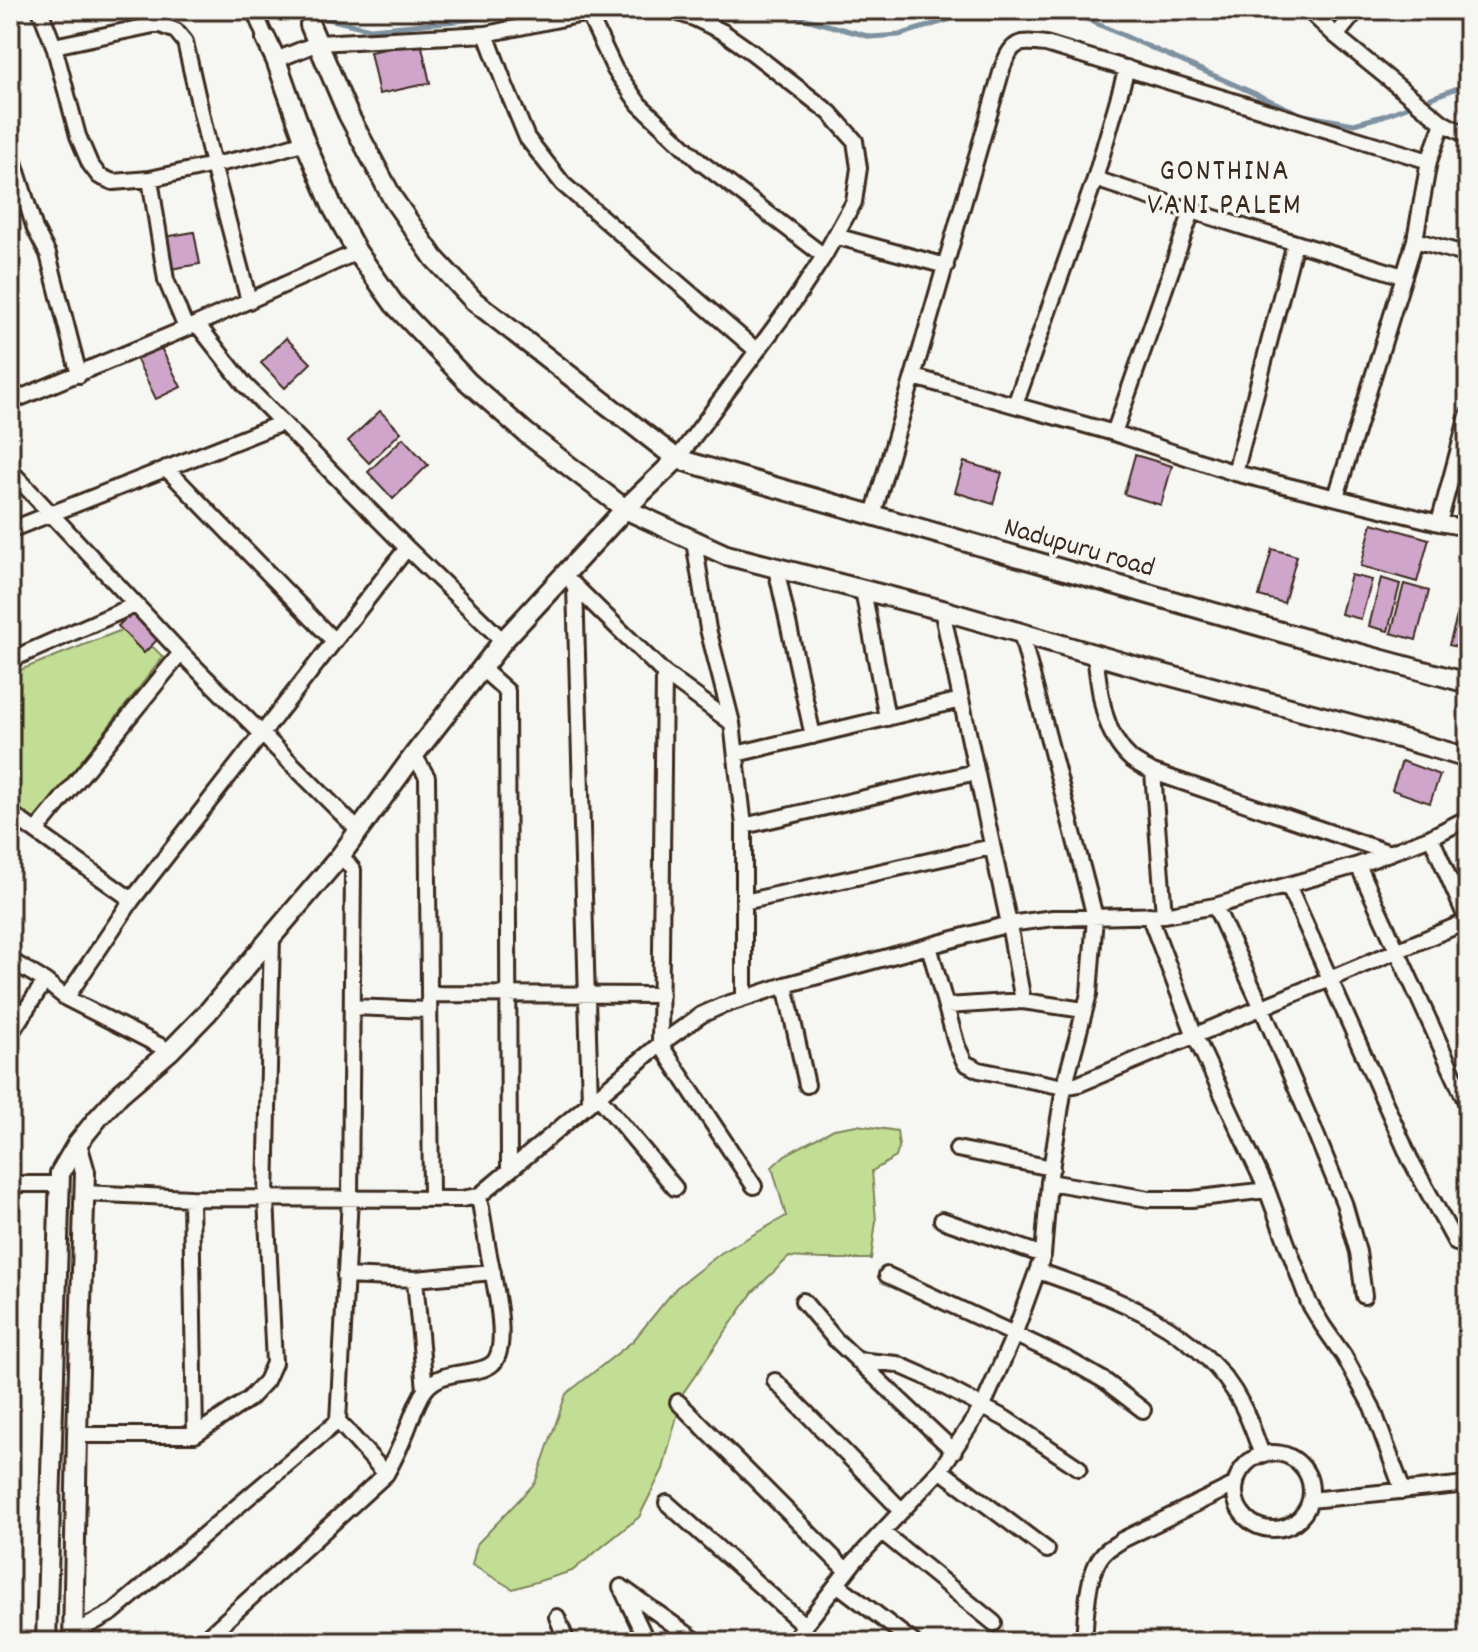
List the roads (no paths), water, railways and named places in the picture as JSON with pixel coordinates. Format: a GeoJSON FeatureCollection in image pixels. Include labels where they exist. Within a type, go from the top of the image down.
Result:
{"type":"FeatureCollection","features":[{"type":"Feature","properties":{"kind":"street"},"geometry":{"type":"LineString","coordinates":[[40,10],[54,46],[78,136],[99,176],[113,182],[150,179],[305,142]]}},
{"type":"Feature","properties":{"kind":"street"},"geometry":{"type":"LineString","coordinates":[[254,10],[333,208],[357,252],[394,304],[468,382],[526,433],[625,509],[726,555],[942,610],[1468,758]]}},
{"type":"Feature","properties":{"kind":"street"},"geometry":{"type":"LineString","coordinates":[[276,60],[318,43],[486,34],[588,13],[628,10]]}},
{"type":"Feature","properties":{"kind":"street"},"geometry":{"type":"LineString","coordinates":[[46,1642],[60,1173],[77,1144],[98,1118],[207,1013],[341,855],[503,641],[570,581],[625,509],[677,459],[797,297],[854,202],[859,168],[855,141],[830,113],[723,32],[670,10]]}},
{"type":"Feature","properties":{"kind":"street"},"geometry":{"type":"LineString","coordinates":[[1308,10],[1443,123],[1468,136]]}},
{"type":"Feature","properties":{"kind":"street"},"geometry":{"type":"LineString","coordinates":[[1336,36],[1357,10]]}},
{"type":"Feature","properties":{"kind":"street"},"geometry":{"type":"LineString","coordinates":[[588,13],[615,70],[639,104],[699,161],[824,256]]}},
{"type":"Feature","properties":{"kind":"street"},"geometry":{"type":"LineString","coordinates":[[306,18],[348,114],[393,199],[434,258],[474,301],[677,459]]}},
{"type":"Feature","properties":{"kind":"street"},"geometry":{"type":"LineString","coordinates":[[54,46],[158,24],[176,31],[185,42],[249,301]]}},
{"type":"Feature","properties":{"kind":"street"},"geometry":{"type":"LineString","coordinates":[[486,34],[527,138],[563,184],[756,350]]}},
{"type":"Feature","properties":{"kind":"street"},"geometry":{"type":"LineString","coordinates":[[873,515],[999,80],[1009,50],[1015,45],[1025,42],[1046,44],[1429,161]]}},
{"type":"Feature","properties":{"kind":"street"},"geometry":{"type":"LineString","coordinates":[[1015,405],[1095,179],[1127,68]]}},
{"type":"Feature","properties":{"kind":"street"},"geometry":{"type":"LineString","coordinates":[[1336,497],[1415,240],[1429,161],[1443,123]]}},
{"type":"Feature","properties":{"kind":"street"},"geometry":{"type":"LineString","coordinates":[[10,149],[12,164],[35,229],[48,254],[79,375]]}},
{"type":"Feature","properties":{"kind":"street"},"geometry":{"type":"LineString","coordinates":[[150,179],[166,280],[191,326],[282,423],[503,641]]}},
{"type":"Feature","properties":{"kind":"street"},"geometry":{"type":"LineString","coordinates":[[1095,179],[1403,276]]}},
{"type":"Feature","properties":{"kind":"street"},"geometry":{"type":"LineString","coordinates":[[1114,433],[1192,211]]}},
{"type":"Feature","properties":{"kind":"street"},"geometry":{"type":"LineString","coordinates":[[835,236],[946,266]]}},
{"type":"Feature","properties":{"kind":"street"},"geometry":{"type":"LineString","coordinates":[[1415,240],[1468,255]]}},
{"type":"Feature","properties":{"kind":"street"},"geometry":{"type":"LineString","coordinates":[[1235,473],[1295,243]]}},
{"type":"Feature","properties":{"kind":"street"},"geometry":{"type":"LineString","coordinates":[[10,402],[79,375],[357,252]]}},
{"type":"Feature","properties":{"kind":"street"},"geometry":{"type":"LineString","coordinates":[[914,377],[1114,433],[1235,473],[1468,528]]}},
{"type":"Feature","properties":{"kind":"street"},"geometry":{"type":"LineString","coordinates":[[1439,523],[1468,415]]}},
{"type":"Feature","properties":{"kind":"street"},"geometry":{"type":"LineString","coordinates":[[10,530],[282,423]]}},
{"type":"Feature","properties":{"kind":"street","name":"Nadupuru road"},"geometry":{"type":"LineString","coordinates":[[677,459],[1468,683]]}},
{"type":"Feature","properties":{"kind":"street"},"geometry":{"type":"LineString","coordinates":[[166,468],[334,641]]}},
{"type":"Feature","properties":{"kind":"street"},"geometry":{"type":"LineString","coordinates":[[10,470],[181,653],[359,831]]}},
{"type":"Feature","properties":{"kind":"street"},"geometry":{"type":"LineString","coordinates":[[694,541],[708,629],[732,723],[744,826],[744,998]]}},
{"type":"Feature","properties":{"kind":"street"},"geometry":{"type":"LineString","coordinates":[[66,998],[132,900],[407,548]]}},
{"type":"Feature","properties":{"kind":"street"},"geometry":{"type":"LineString","coordinates":[[776,568],[813,736]]}},
{"type":"Feature","properties":{"kind":"street"},"geometry":{"type":"LineString","coordinates":[[570,581],[664,673],[732,723]]}},
{"type":"Feature","properties":{"kind":"street"},"geometry":{"type":"LineString","coordinates":[[570,581],[594,1099],[675,1188]]}},
{"type":"Feature","properties":{"kind":"street"},"geometry":{"type":"LineString","coordinates":[[863,590],[887,718]]}},
{"type":"Feature","properties":{"kind":"street"},"geometry":{"type":"LineString","coordinates":[[10,660],[135,605]]}},
{"type":"Feature","properties":{"kind":"street"},"geometry":{"type":"LineString","coordinates":[[942,610],[1023,1001]]}},
{"type":"Feature","properties":{"kind":"street"},"geometry":{"type":"LineString","coordinates":[[794,1641],[847,1571],[954,1451],[983,1406],[1014,1335],[1043,1255],[1050,1175],[1064,1087],[1089,994],[1095,917],[1021,633]]}},
{"type":"Feature","properties":{"kind":"street"},"geometry":{"type":"LineString","coordinates":[[36,831],[181,653]]}},
{"type":"Feature","properties":{"kind":"street"},"geometry":{"type":"LineString","coordinates":[[1095,655],[1108,724],[1116,743],[1132,761],[1153,772],[1390,853]]}},
{"type":"Feature","properties":{"kind":"street"},"geometry":{"type":"LineString","coordinates":[[481,668],[507,691],[509,1170]]}},
{"type":"Feature","properties":{"kind":"street"},"geometry":{"type":"LineString","coordinates":[[664,673],[660,1044],[754,1186]]}},
{"type":"Feature","properties":{"kind":"street"},"geometry":{"type":"LineString","coordinates":[[736,754],[961,700]]}},
{"type":"Feature","properties":{"kind":"street"},"geometry":{"type":"LineString","coordinates":[[414,755],[427,777],[431,1198]]}},
{"type":"Feature","properties":{"kind":"street"},"geometry":{"type":"LineString","coordinates":[[744,826],[976,772]]}},
{"type":"Feature","properties":{"kind":"street"},"geometry":{"type":"LineString","coordinates":[[1153,772],[1156,915],[1195,1036],[1267,1190],[1309,1303],[1344,1356],[1372,1407],[1403,1491]]}},
{"type":"Feature","properties":{"kind":"street"},"geometry":{"type":"LineString","coordinates":[[10,813],[132,900]]}},
{"type":"Feature","properties":{"kind":"street"},"geometry":{"type":"LineString","coordinates":[[83,1193],[191,1198],[461,1199],[479,1196],[660,1044],[701,1015],[721,1006],[785,985],[1009,924],[1053,918],[1156,915],[1215,906],[1358,865],[1431,837],[1468,818]]}},
{"type":"Feature","properties":{"kind":"street"},"geometry":{"type":"LineString","coordinates":[[929,946],[957,1046],[965,1063],[979,1070],[1064,1087],[1079,1084],[1468,921],[1431,837]]}},
{"type":"Feature","properties":{"kind":"street"},"geometry":{"type":"LineString","coordinates":[[744,902],[992,847]]}},
{"type":"Feature","properties":{"kind":"street"},"geometry":{"type":"LineString","coordinates":[[341,855],[353,870],[350,1198],[338,1421],[386,1474]]}},
{"type":"Feature","properties":{"kind":"street"},"geometry":{"type":"LineString","coordinates":[[1358,865],[1468,1106]]}},
{"type":"Feature","properties":{"kind":"street"},"geometry":{"type":"LineString","coordinates":[[1288,885],[1410,1159],[1456,1243]]}},
{"type":"Feature","properties":{"kind":"street"},"geometry":{"type":"LineString","coordinates":[[1215,906],[1262,1008],[1344,1203],[1358,1252],[1364,1296]]}},
{"type":"Feature","properties":{"kind":"street"},"geometry":{"type":"LineString","coordinates":[[77,1435],[195,1435],[249,1399],[266,1381],[274,1363],[266,1198],[272,936]]}},
{"type":"Feature","properties":{"kind":"street"},"geometry":{"type":"LineString","coordinates":[[10,960],[66,998],[170,1051]]}},
{"type":"Feature","properties":{"kind":"street"},"geometry":{"type":"LineString","coordinates":[[10,1034],[45,981]]}},
{"type":"Feature","properties":{"kind":"street"},"geometry":{"type":"LineString","coordinates":[[785,985],[807,1085]]}},
{"type":"Feature","properties":{"kind":"street"},"geometry":{"type":"LineString","coordinates":[[429,994],[661,995]]}},
{"type":"Feature","properties":{"kind":"street"},"geometry":{"type":"LineString","coordinates":[[947,1006],[1023,1001],[1084,1010]]}},
{"type":"Feature","properties":{"kind":"street"},"geometry":{"type":"LineString","coordinates":[[352,1007],[429,1010]]}},
{"type":"Feature","properties":{"kind":"street"},"geometry":{"type":"LineString","coordinates":[[73,1638],[85,1172],[77,1144]]}},
{"type":"Feature","properties":{"kind":"street"},"geometry":{"type":"LineString","coordinates":[[957,1149],[1149,1199],[1192,1199],[1267,1190]]}},
{"type":"Feature","properties":{"kind":"street"},"geometry":{"type":"LineString","coordinates":[[10,1184],[60,1184]]}},
{"type":"Feature","properties":{"kind":"street"},"geometry":{"type":"LineString","coordinates":[[202,1642],[386,1474],[425,1390],[436,1380],[454,1373],[493,1364],[499,1354],[500,1314],[479,1196]]}},
{"type":"Feature","properties":{"kind":"street"},"geometry":{"type":"LineString","coordinates":[[191,1198],[195,1435]]}},
{"type":"Feature","properties":{"kind":"street"},"geometry":{"type":"LineString","coordinates":[[942,1220],[1043,1255]]}},
{"type":"Feature","properties":{"kind":"street"},"geometry":{"type":"LineString","coordinates":[[1038,1271],[1137,1311],[1182,1337],[1207,1358],[1241,1402],[1262,1455]]}},
{"type":"Feature","properties":{"kind":"street"},"geometry":{"type":"LineString","coordinates":[[345,1276],[415,1279],[493,1272]]}},
{"type":"Feature","properties":{"kind":"street"},"geometry":{"type":"LineString","coordinates":[[887,1275],[1067,1359],[1105,1381],[1143,1410]]}},
{"type":"Feature","properties":{"kind":"street"},"geometry":{"type":"LineString","coordinates":[[415,1279],[425,1390]]}},
{"type":"Feature","properties":{"kind":"street"},"geometry":{"type":"LineString","coordinates":[[803,1301],[835,1339],[954,1451]]}},
{"type":"Feature","properties":{"kind":"street"},"geometry":{"type":"LineString","coordinates":[[857,1360],[897,1364],[922,1375],[1006,1419],[1079,1468]]}},
{"type":"Feature","properties":{"kind":"street"},"geometry":{"type":"LineString","coordinates":[[775,1381],[902,1511]]}},
{"type":"Feature","properties":{"kind":"street"},"geometry":{"type":"LineString","coordinates":[[678,1402],[847,1571]]}},
{"type":"Feature","properties":{"kind":"street"},"geometry":{"type":"LineString","coordinates":[[73,1638],[113,1612],[338,1421]]}},
{"type":"Feature","properties":{"kind":"street"},"geometry":{"type":"LineString","coordinates":[[1281,1454],[1293,1458],[1309,1476],[1310,1500],[1296,1522],[1285,1528],[1272,1529],[1248,1520],[1240,1509],[1236,1484],[1246,1464],[1262,1455],[1281,1454]]}},
{"type":"Feature","properties":{"kind":"street"},"geometry":{"type":"LineString","coordinates":[[940,1470],[1047,1550]]}},
{"type":"Feature","properties":{"kind":"street"},"geometry":{"type":"LineString","coordinates":[[1084,1642],[1091,1581],[1096,1565],[1106,1551],[1122,1540],[1236,1484]]}},
{"type":"Feature","properties":{"kind":"street"},"geometry":{"type":"LineString","coordinates":[[1310,1500],[1468,1484]]}},
{"type":"Feature","properties":{"kind":"street"},"geometry":{"type":"LineString","coordinates":[[667,1503],[804,1625]]}},
{"type":"Feature","properties":{"kind":"street"},"geometry":{"type":"LineString","coordinates":[[882,1532],[994,1623]]}},
{"type":"Feature","properties":{"kind":"street"},"geometry":{"type":"LineString","coordinates":[[837,1584],[913,1642]]}},
{"type":"Feature","properties":{"kind":"street"},"geometry":{"type":"LineString","coordinates":[[647,1642],[621,1587],[698,1642]]}},
{"type":"Feature","properties":{"kind":"street"},"geometry":{"type":"LineString","coordinates":[[557,1617],[567,1642]]}},
{"type":"Feature","properties":{"kind":"waterway"},"geometry":{"type":"LineString","coordinates":[[291,10],[370,29],[468,20],[501,10]]}},
{"type":"Feature","properties":{"kind":"waterway"},"geometry":{"type":"LineString","coordinates":[[773,10],[871,37],[899,35],[980,10]]}},
{"type":"Feature","properties":{"kind":"waterway"},"geometry":{"type":"LineString","coordinates":[[1066,10],[1303,115],[1354,124],[1468,84]]}},
{"type":"Feature","properties":{"kind":"district","name":"GONTHINA VANI PALEM"},"geometry":{"type":"Point","coordinates":[1225,186]}}]}
